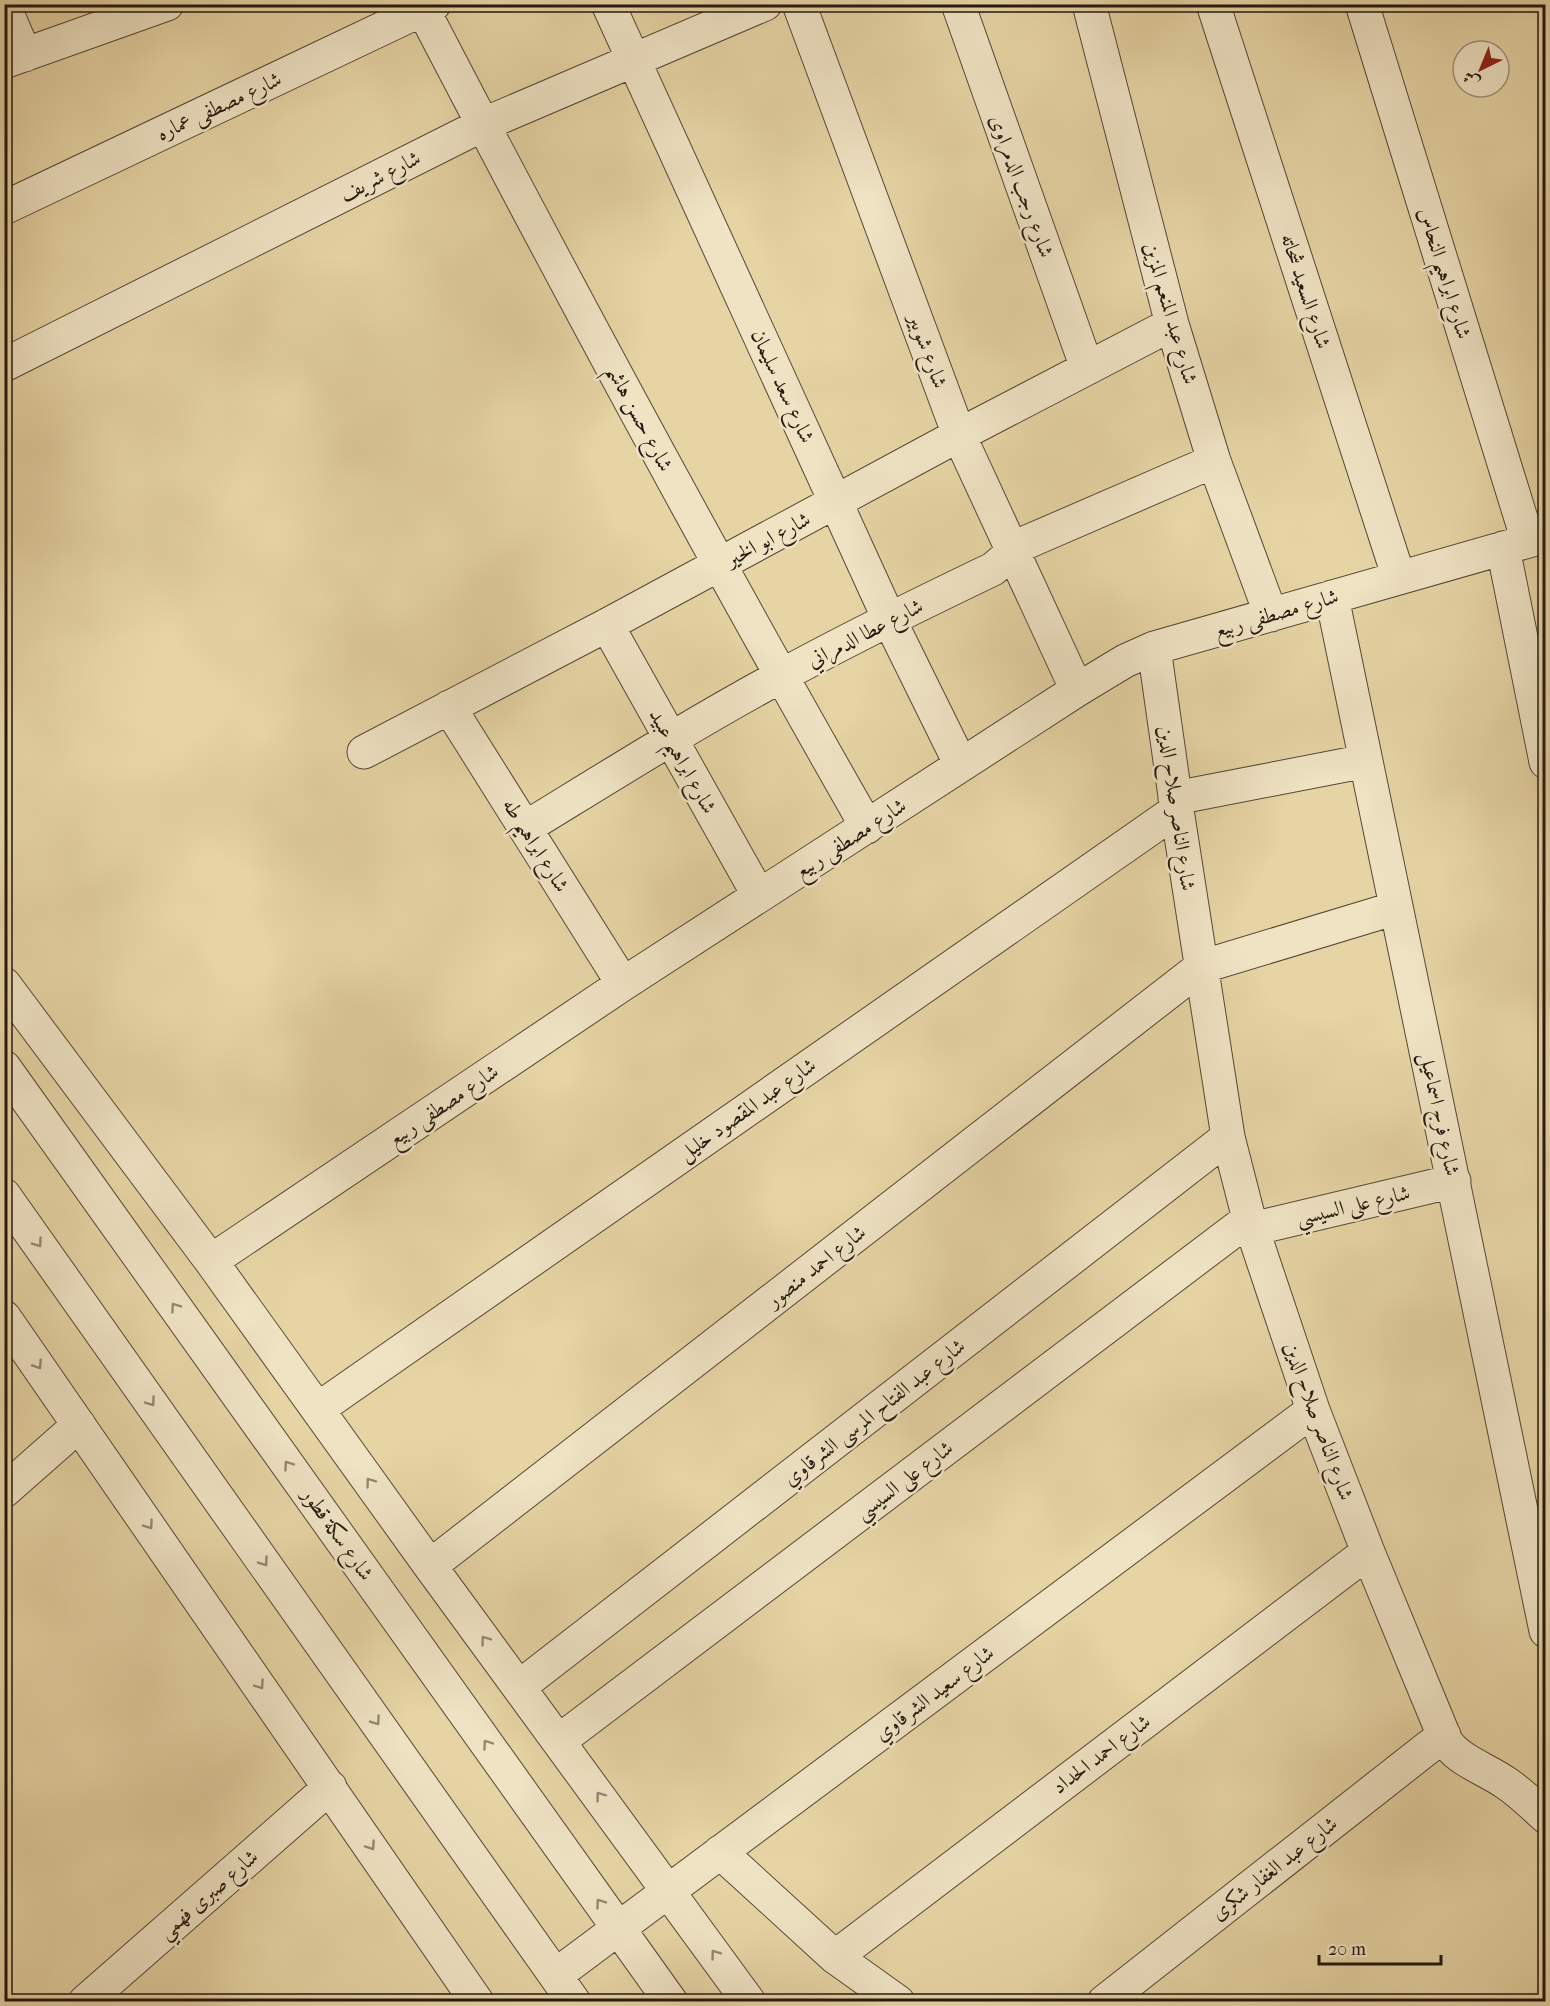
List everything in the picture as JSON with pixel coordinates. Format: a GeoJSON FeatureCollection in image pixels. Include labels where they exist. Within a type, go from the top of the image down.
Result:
{"type":"FeatureCollection","features":[{"type":"Feature","properties":{"kind":"street"},"geometry":{"type":"LineString","coordinates":[[4,6],[15,58],[167,4]]}},
{"type":"Feature","properties":{"kind":"street","name":"شارع سعد سليمان"},"geometry":{"type":"LineString","coordinates":[[608,4],[889,619],[962,765]]}},
{"type":"Feature","properties":{"kind":"street","name":"شارع شريف"},"geometry":{"type":"LineString","coordinates":[[4,364],[482,125],[765,4]]}},
{"type":"Feature","properties":{"kind":"street","name":"شارع شوبير"},"geometry":{"type":"LineString","coordinates":[[800,4],[959,435],[1077,690]]}},
{"type":"Feature","properties":{"kind":"street","name":"شارع رجب الدمراوى"},"geometry":{"type":"LineString","coordinates":[[958,4],[1087,368]]}},
{"type":"Feature","properties":{"kind":"street","name":"شارع عبد المنعم المزين"},"geometry":{"type":"LineString","coordinates":[[1089,4],[1172,324],[1214,460],[1271,615]]}},
{"type":"Feature","properties":{"kind":"street","name":"شارع السعيد شحاته"},"geometry":{"type":"LineString","coordinates":[[1213,4],[1399,578]]}},
{"type":"Feature","properties":{"kind":"street","name":"شارع ابراهيم النحاس"},"geometry":{"type":"LineString","coordinates":[[1362,4],[1526,542],[1545,762]]}},
{"type":"Feature","properties":{"kind":"street","name":"شارع حسن هاشم"},"geometry":{"type":"LineString","coordinates":[[426,6],[482,125],[720,565],[867,827]]}},
{"type":"Feature","properties":{"kind":"street","name":"شارع مصطفى عماره"},"geometry":{"type":"LineString","coordinates":[[4,208],[426,6]]}},
{"type":"Feature","properties":{"kind":"street","name":"شارع ابو الخير"},"geometry":{"type":"LineString","coordinates":[[364,752],[1172,324]]}},
{"type":"Feature","properties":{"kind":"street","name":"شارع عطا الدمراني"},"geometry":{"type":"LineString","coordinates":[[525,828],[670,739],[781,676],[889,619],[993,569],[1007,557],[1011,549],[1214,460]]}},
{"type":"Feature","properties":{"kind":"street","name":"شارع مصطفى ربيع"},"geometry":{"type":"LineString","coordinates":[[211,1261],[623,984],[1125,661],[1154,648],[1526,542]]}},
{"type":"Feature","properties":{"kind":"street","name":"شارع فرج اسماعيل"},"geometry":{"type":"LineString","coordinates":[[1332,597],[1545,1631]]}},
{"type":"Feature","properties":{"kind":"street","name":"شارع ابراهيم عبيد"},"geometry":{"type":"LineString","coordinates":[[607,625],[759,896]]}},
{"type":"Feature","properties":{"kind":"street","name":"شارع الناصر صلاح الدين"},"geometry":{"type":"LineString","coordinates":[[1154,648],[1228,1137],[1251,1224],[1313,1410],[1368,1552],[1444,1735],[1454,1752],[1506,1783],[1545,1817]]}},
{"type":"Feature","properties":{"kind":"street","name":"شارع ابراهيم طه"},"geometry":{"type":"LineString","coordinates":[[449,707],[623,984]]}},
{"type":"Feature","properties":{"kind":"street"},"geometry":{"type":"LineString","coordinates":[[1176,804],[1366,761]]}},
{"type":"Feature","properties":{"kind":"street","name":"شارع عبد المقصود خليل"},"geometry":{"type":"LineString","coordinates":[[318,1409],[1176,804]]}},
{"type":"Feature","properties":{"kind":"street"},"geometry":{"type":"LineString","coordinates":[[1201,967],[1396,908]]}},
{"type":"Feature","properties":{"kind":"street","name":"شارع احمد منصور"},"geometry":{"type":"LineString","coordinates":[[430,1566],[1201,967]]}},
{"type":"Feature","properties":{"kind":"street"},"geometry":{"type":"LineString","coordinates":[[4,984],[211,1261],[430,1566],[670,1890],[749,2001]]}},
{"type":"Feature","properties":{"kind":"street","name":"شارع سكة قطور"},"geometry":{"type":"LineString","coordinates":[[4,1067],[671,2001]]}},
{"type":"Feature","properties":{"kind":"street","name":"شارع عبد الفتاح المرسى الشرقاوي"},"geometry":{"type":"LineString","coordinates":[[519,1687],[1228,1137]]}},
{"type":"Feature","properties":{"kind":"street","name":"شارع على السيسي"},"geometry":{"type":"LineString","coordinates":[[559,1741],[1251,1224],[1454,1181]]}},
{"type":"Feature","properties":{"kind":"street"},"geometry":{"type":"LineString","coordinates":[[4,1196],[565,1988]]}},
{"type":"Feature","properties":{"kind":"street"},"geometry":{"type":"LineString","coordinates":[[4,1317],[477,2001]]}},
{"type":"Feature","properties":{"kind":"street","name":"شارع سعيد الشرقاوي"},"geometry":{"type":"LineString","coordinates":[[565,1988],[618,1928],[1313,1410]]}},
{"type":"Feature","properties":{"kind":"street"},"geometry":{"type":"LineString","coordinates":[[4,1491],[79,1425]]}},
{"type":"Feature","properties":{"kind":"street","name":"شارع احمد الحداد"},"geometry":{"type":"LineString","coordinates":[[835,1957],[1368,1552]]}},
{"type":"Feature","properties":{"kind":"street","name":"شارع عبد الغفار شكرى"},"geometry":{"type":"LineString","coordinates":[[1104,2001],[1444,1735]]}},
{"type":"Feature","properties":{"kind":"street","name":"شارع صبرى فهمي"},"geometry":{"type":"LineString","coordinates":[[85,2001],[330,1786]]}},
{"type":"Feature","properties":{"kind":"street"},"geometry":{"type":"LineString","coordinates":[[720,1852],[835,1957],[898,2001]]}}]}
